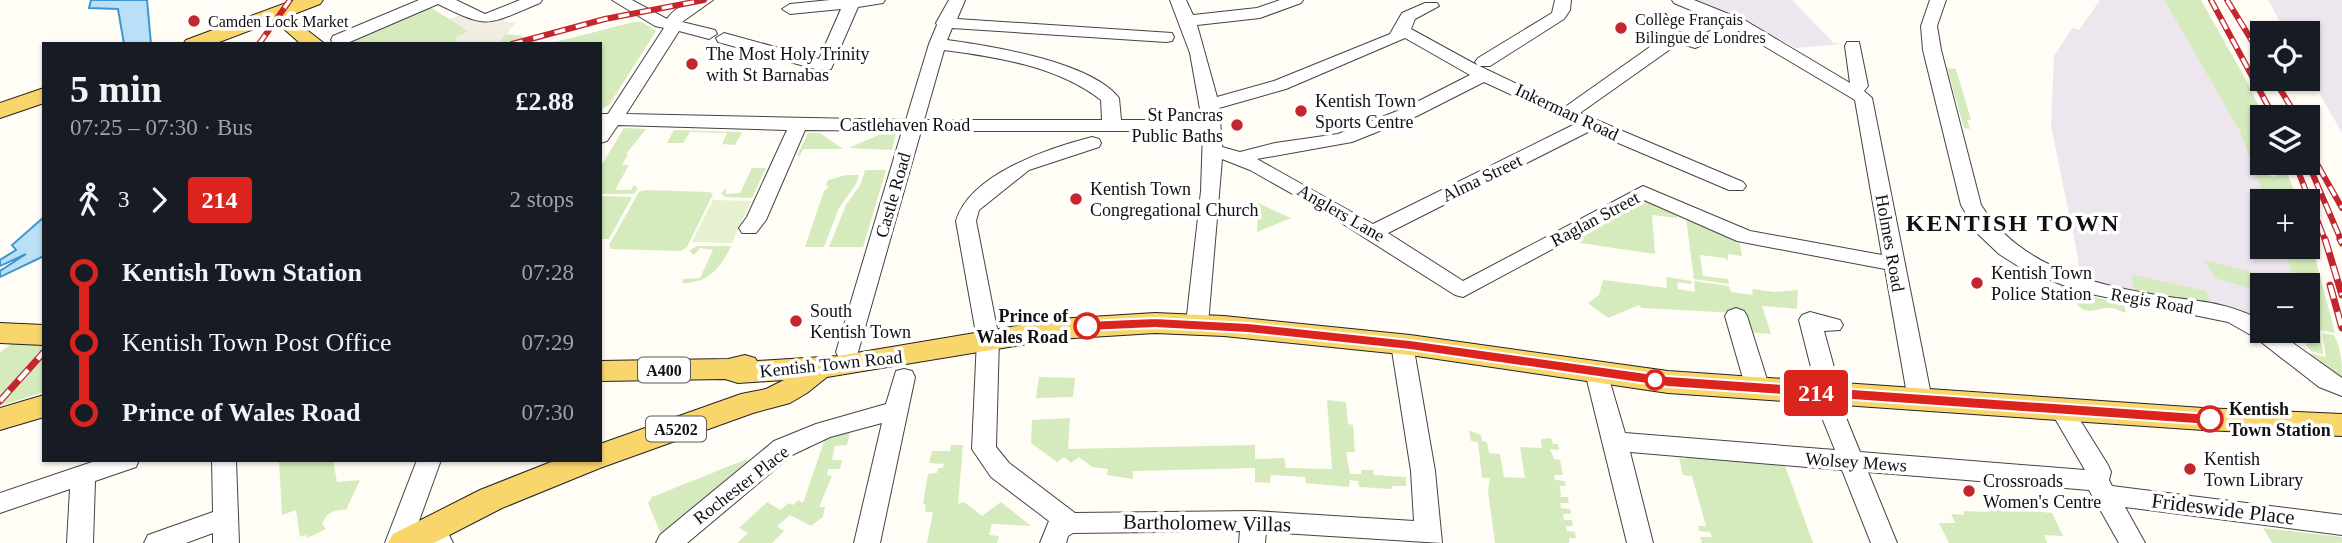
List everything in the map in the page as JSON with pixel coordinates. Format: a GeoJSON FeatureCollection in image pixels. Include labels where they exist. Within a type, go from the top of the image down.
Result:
{"type":"FeatureCollection","features":[{"type":"Feature","properties":{"kind":"main road"},"geometry":{"type":"LineString","coordinates":[[199,42],[299,9],[314,42]]}},
{"type":"Feature","properties":{"kind":"main road"},"geometry":{"type":"LineString","coordinates":[[0,111],[42,96]]}},
{"type":"Feature","properties":{"kind":"main road","name":"Kentish Town Road"},"geometry":{"type":"LineString","coordinates":[[602,371],[728,369],[738,373],[819,360],[922,354],[934,348],[1058,328],[1120,324],[1196,324],[1599,385],[1758,389],[2331,425]]}},
{"type":"Feature","properties":{"kind":"main road"},"geometry":{"type":"LineString","coordinates":[[4,336],[42,335]]}},
{"type":"Feature","properties":{"kind":"main road","name":"A5202"},"geometry":{"type":"LineString","coordinates":[[602,455],[789,391],[807,380],[819,360]]}},
{"type":"Feature","properties":{"kind":"main road"},"geometry":{"type":"LineString","coordinates":[[0,419],[42,407]]}},
{"type":"Feature","properties":{"kind":"main road"},"geometry":{"type":"LineString","coordinates":[[404,543],[491,499],[584,462]]}},
{"type":"Feature","properties":{"kind":"main road"},"geometry":{"type":"LineString","coordinates":[[439,542],[523,487]]}},
{"type":"Feature","properties":{"kind":"street"},"geometry":{"type":"LineString","coordinates":[[339,40],[433,0]]}},
{"type":"Feature","properties":{"kind":"street"},"geometry":{"type":"LineString","coordinates":[[443,0],[482,19],[534,0]]}},
{"type":"Feature","properties":{"kind":"street"},"geometry":{"type":"LineString","coordinates":[[620,0],[662,22],[825,65],[851,3]]}},
{"type":"Feature","properties":{"kind":"street"},"geometry":{"type":"LineString","coordinates":[[608,120],[676,17],[705,0]]}},
{"type":"Feature","properties":{"kind":"street"},"geometry":{"type":"LineString","coordinates":[[790,9],[877,0]]}},
{"type":"Feature","properties":{"kind":"street","name":"Castle Road"},"geometry":{"type":"LineString","coordinates":[[819,360],[914,125],[944,23],[957,0]]}},
{"type":"Feature","properties":{"kind":"street"},"geometry":{"type":"LineString","coordinates":[[1178,0],[1188,21],[1209,105],[1213,152],[1196,324]]}},
{"type":"Feature","properties":{"kind":"street"},"geometry":{"type":"LineString","coordinates":[[1188,21],[1260,13],[1295,0]]}},
{"type":"Feature","properties":{"kind":"street"},"geometry":{"type":"LineString","coordinates":[[1242,158],[1260,150],[1348,138],[1458,89],[1480,68],[1558,16],[1563,0]]}},
{"type":"Feature","properties":{"kind":"street"},"geometry":{"type":"LineString","coordinates":[[1680,0],[1853,90]]}},
{"type":"Feature","properties":{"kind":"street","name":"Regis Road"},"geometry":{"type":"LineString","coordinates":[[1938,0],[1930,19],[1929,39],[1971,205],[1988,231],[2035,266],[2084,287],[2235,316],[2260,331],[2305,368],[2342,388]]}},
{"type":"Feature","properties":{"kind":"street"},"geometry":{"type":"LineString","coordinates":[[1209,105],[1280,85],[1396,38],[1404,26],[1436,3]]}},
{"type":"Feature","properties":{"kind":"street"},"geometry":{"type":"LineString","coordinates":[[944,23],[1166,37]]}},
{"type":"Feature","properties":{"kind":"street","name":"Inkerman Road"},"geometry":{"type":"LineString","coordinates":[[1404,26],[1422,40],[1567,114],[1736,186]]}},
{"type":"Feature","properties":{"kind":"street"},"geometry":{"type":"LineString","coordinates":[[1567,114],[1677,36],[1695,43],[1735,28]]}},
{"type":"Feature","properties":{"kind":"street"},"geometry":{"type":"LineString","coordinates":[[937,44],[1024,60],[1089,83],[1110,98],[1112,127]]}},
{"type":"Feature","properties":{"kind":"street","name":"Holmes Road"},"geometry":{"type":"LineString","coordinates":[[1853,46],[1859,78],[1858,86],[1853,90],[1864,100],[1920,400]]}},
{"type":"Feature","properties":{"kind":"street","name":"Castlehaven Road"},"geometry":{"type":"LineString","coordinates":[[608,120],[1211,126]]}},
{"type":"Feature","properties":{"kind":"street"},"geometry":{"type":"LineString","coordinates":[[749,228],[756,220],[799,124]]}},
{"type":"Feature","properties":{"kind":"street","name":"Alma Street"},"geometry":{"type":"LineString","coordinates":[[1374,232],[1590,124]]}},
{"type":"Feature","properties":{"kind":"street"},"geometry":{"type":"LineString","coordinates":[[1070,523],[1000,470],[984,449],[988,339],[966,220],[968,212],[981,198],[1022,166],[1092,143]]}},
{"type":"Feature","properties":{"kind":"street","name":"Anglers Lane"},"geometry":{"type":"LineString","coordinates":[[1213,152],[1242,158],[1374,232],[1463,290]]}},
{"type":"Feature","properties":{"kind":"street","name":"Raglan Street"},"geometry":{"type":"LineString","coordinates":[[1463,290],[1643,192],[1751,238],[1893,261]]}},
{"type":"Feature","properties":{"kind":"street"},"geometry":{"type":"LineString","coordinates":[[1736,316],[1758,389]]}},
{"type":"Feature","properties":{"kind":"street"},"geometry":{"type":"LineString","coordinates":[[1832,325],[1810,320],[1826,393],[1884,543]]}},
{"type":"Feature","properties":{"kind":"street"},"geometry":{"type":"LineString","coordinates":[[1404,355],[1423,471],[1428,537]]}},
{"type":"Feature","properties":{"kind":"street"},"geometry":{"type":"LineString","coordinates":[[865,539],[904,377]]}},
{"type":"Feature","properties":{"kind":"street"},"geometry":{"type":"LineString","coordinates":[[1599,385],[1616,442],[1640,543]]}},
{"type":"Feature","properties":{"kind":"street","name":"Rochester Place"},"geometry":{"type":"LineString","coordinates":[[668,543],[783,448],[824,430],[898,410]]}},
{"type":"Feature","properties":{"kind":"street"},"geometry":{"type":"LineString","coordinates":[[2062,410],[2099,472],[2101,488],[2132,543]]}},
{"type":"Feature","properties":{"kind":"street","name":"Wolsey Mews"},"geometry":{"type":"LineString","coordinates":[[1616,442],[1851,461],[2101,488]]}},
{"type":"Feature","properties":{"kind":"street"},"geometry":{"type":"LineString","coordinates":[[0,503],[121,462]]}},
{"type":"Feature","properties":{"kind":"street"},"geometry":{"type":"LineString","coordinates":[[157,543],[226,531],[224,462]]}},
{"type":"Feature","properties":{"kind":"street"},"geometry":{"type":"LineString","coordinates":[[398,543],[428,462]]}},
{"type":"Feature","properties":{"kind":"street"},"geometry":{"type":"LineString","coordinates":[[80,543],[83,475]]}},
{"type":"Feature","properties":{"kind":"street","name":"Frideswide Place"},"geometry":{"type":"LineString","coordinates":[[2101,488],[2342,525]]}},
{"type":"Feature","properties":{"kind":"street"},"geometry":{"type":"LineString","coordinates":[[1053,543],[1058,528],[1070,523]]}},
{"type":"Feature","properties":{"kind":"street","name":"Bartholomew Villas"},"geometry":{"type":"LineString","coordinates":[[1070,523],[1428,537]]}},
{"type":"Feature","properties":{"kind":"shaded area"},"geometry":{"type":"Polygon","coordinates":[[[1696,0],[1792,0],[1834,43],[1842,44],[1796,48],[1751,23],[1696,0]]]}},
{"type":"Feature","properties":{"kind":"shaded area"},"geometry":{"type":"Polygon","coordinates":[[[2100,0],[2164,0],[2239,130],[2250,159],[2250,175],[2256,175],[2261,189],[2250,189],[2250,259],[2287,259],[2292,273],[2250,273],[2250,317],[2238,308],[2071,277],[2078,271],[2078,258],[2051,126],[2054,56],[2072,28],[2079,30],[2100,0]]]}},
{"type":"Feature","properties":{"kind":"shaded area"},"geometry":{"type":"Polygon","coordinates":[[[2268,0],[2342,0],[2342,133],[2318,91],[2320,21],[2279,21],[2268,0]]]}},
{"type":"Feature","properties":{"kind":"shaded area"},"geometry":{"type":"Polygon","coordinates":[[[462,14],[508,15],[503,22],[515,23],[499,42],[458,42],[455,38],[468,31],[450,19],[462,14]]]}},
{"type":"Feature","properties":{"kind":"green space"},"geometry":{"type":"Polygon","coordinates":[[[2164,0],[2201,0],[2258,105],[2250,105],[2250,159],[2239,130],[2164,0]]]}},
{"type":"Feature","properties":{"kind":"green space"},"geometry":{"type":"Polygon","coordinates":[[[427,5],[467,30],[508,15],[503,22],[515,23],[506,34],[523,36],[524,42],[344,42],[427,5]]]}},
{"type":"Feature","properties":{"kind":"green space"},"geometry":{"type":"Polygon","coordinates":[[[634,22],[642,22],[656,31],[609,105],[602,109],[602,42],[555,42],[634,22]]]}},
{"type":"Feature","properties":{"kind":"green space"},"geometry":{"type":"Polygon","coordinates":[[[1947,68],[1956,69],[1971,120],[1967,120],[1970,129],[1964,128],[1947,68]]]}},
{"type":"Feature","properties":{"kind":"green space"},"geometry":{"type":"Polygon","coordinates":[[[624,128],[646,129],[626,154],[622,165],[629,165],[615,190],[631,190],[634,185],[638,188],[634,194],[602,194],[602,165],[624,128]]]}},
{"type":"Feature","properties":{"kind":"green space"},"geometry":{"type":"Polygon","coordinates":[[[674,130],[742,132],[735,145],[722,144],[727,133],[690,132],[683,143],[667,143],[674,130]]]}},
{"type":"Feature","properties":{"kind":"green space"},"geometry":{"type":"Polygon","coordinates":[[[808,133],[820,133],[843,149],[803,149],[800,156],[797,156],[808,133]]]}},
{"type":"Feature","properties":{"kind":"green space"},"geometry":{"type":"Polygon","coordinates":[[[881,134],[896,134],[892,150],[849,148],[881,134]]]}},
{"type":"Feature","properties":{"kind":"green space"},"geometry":{"type":"Polygon","coordinates":[[[752,168],[766,168],[752,198],[725,197],[721,193],[726,188],[726,194],[740,193],[752,168]]]}},
{"type":"Feature","properties":{"kind":"green space"},"geometry":{"type":"Polygon","coordinates":[[[865,170],[886,170],[863,247],[829,247],[846,205],[861,184],[865,170]]]}},
{"type":"Feature","properties":{"kind":"green space"},"geometry":{"type":"Polygon","coordinates":[[[859,175],[839,208],[824,247],[805,247],[824,191],[829,187],[826,186],[828,180],[859,175]]]}},
{"type":"Feature","properties":{"kind":"green space"},"geometry":{"type":"Polygon","coordinates":[[[2256,175],[2288,175],[2293,189],[2261,189],[2256,175]]]}},
{"type":"Feature","properties":{"kind":"green space"},"geometry":{"type":"Polygon","coordinates":[[[646,190],[713,194],[687,247],[681,251],[611,249],[609,245],[639,192],[646,190]]]}},
{"type":"Feature","properties":{"kind":"green space"},"geometry":{"type":"Polygon","coordinates":[[[602,196],[632,197],[609,239],[602,239],[602,196]]]}},
{"type":"Feature","properties":{"kind":"green space"},"geometry":{"type":"Polygon","coordinates":[[[713,200],[751,201],[732,243],[692,242],[713,200]]]}},
{"type":"Feature","properties":{"kind":"green space"},"geometry":{"type":"Polygon","coordinates":[[[1647,200],[1678,215],[1677,218],[1652,215],[1655,254],[1573,242],[1647,200]]]}},
{"type":"Feature","properties":{"kind":"green space"},"geometry":{"type":"Polygon","coordinates":[[[1258,203],[1291,218],[1257,232],[1258,203]]]}},
{"type":"Feature","properties":{"kind":"green space"},"geometry":{"type":"Polygon","coordinates":[[[1686,218],[1740,244],[1742,256],[1728,254],[1728,261],[1725,258],[1700,255],[1703,276],[1728,279],[1729,284],[1694,279],[1686,218]]]}},
{"type":"Feature","properties":{"kind":"green space"},"geometry":{"type":"Polygon","coordinates":[[[697,246],[731,246],[718,268],[706,278],[682,283],[683,279],[700,278],[713,250],[700,248],[694,255],[689,251],[697,246]]]}},
{"type":"Feature","properties":{"kind":"green space"},"geometry":{"type":"Polygon","coordinates":[[[2287,259],[2315,259],[2319,273],[2292,273],[2287,259]]]}},
{"type":"Feature","properties":{"kind":"green space"},"geometry":{"type":"Polygon","coordinates":[[[2204,260],[2255,273],[2250,273],[2250,288],[2215,278],[2204,260]]]}},
{"type":"Feature","properties":{"kind":"green space"},"geometry":{"type":"Polygon","coordinates":[[[2134,275],[2206,291],[2211,303],[2135,291],[2131,277],[2134,275]]]}},
{"type":"Feature","properties":{"kind":"green space"},"geometry":{"type":"Polygon","coordinates":[[[2320,276],[2335,333],[2320,330],[2320,276]]]}},
{"type":"Feature","properties":{"kind":"green space"},"geometry":{"type":"Polygon","coordinates":[[[1666,277],[1691,281],[1692,284],[1677,282],[1678,289],[1695,292],[1694,281],[1729,286],[1731,292],[1753,295],[1752,289],[1774,292],[1798,290],[1797,309],[1762,306],[1771,334],[1745,332],[1738,313],[1642,308],[1639,305],[1608,318],[1588,303],[1599,295],[1603,280],[1667,288],[1666,277]]]}},
{"type":"Feature","properties":{"kind":"green space"},"geometry":{"type":"Polygon","coordinates":[[[2061,286],[2124,304],[2126,313],[2109,308],[2092,311],[2082,309],[2072,296],[2057,293],[2061,286]]]}},
{"type":"Feature","properties":{"kind":"green space"},"geometry":{"type":"Polygon","coordinates":[[[2320,330],[2323,354],[2311,351],[2306,345],[2320,343],[2320,330]]]}},
{"type":"Feature","properties":{"kind":"green space"},"geometry":{"type":"Polygon","coordinates":[[[2322,333],[2334,335],[2337,341],[2342,382],[2310,360],[2309,353],[2326,357],[2322,333]]]}},
{"type":"Feature","properties":{"kind":"green space"},"geometry":{"type":"Polygon","coordinates":[[[12,344],[42,345],[42,393],[0,406],[0,352],[12,344]]]}},
{"type":"Feature","properties":{"kind":"green space"},"geometry":{"type":"Polygon","coordinates":[[[1039,377],[1075,378],[1073,397],[1036,398],[1039,377]]]}},
{"type":"Feature","properties":{"kind":"green space"},"geometry":{"type":"Polygon","coordinates":[[[1327,400],[1346,402],[1348,424],[1353,425],[1355,452],[1346,452],[1350,474],[1373,470],[1374,475],[1406,477],[1406,486],[1392,486],[1392,489],[1359,487],[1358,481],[1350,480],[1349,487],[1306,483],[1305,477],[1271,475],[1270,483],[1255,482],[1255,468],[1133,471],[1133,479],[1107,475],[1108,469],[1092,467],[1079,457],[1071,463],[1064,457],[1057,462],[1031,443],[1032,420],[1070,418],[1068,449],[1255,445],[1255,459],[1284,458],[1286,468],[1332,469],[1327,400]]]}},
{"type":"Feature","properties":{"kind":"green space"},"geometry":{"type":"Polygon","coordinates":[[[851,428],[847,445],[835,446],[832,460],[842,460],[840,469],[828,469],[827,475],[832,476],[819,507],[825,507],[823,517],[811,526],[790,515],[777,526],[784,531],[772,543],[737,543],[748,533],[739,528],[767,502],[780,510],[798,500],[803,503],[826,436],[851,428]]]}},
{"type":"Feature","properties":{"kind":"green space"},"geometry":{"type":"Polygon","coordinates":[[[1469,430],[1481,435],[1482,441],[1487,442],[1489,453],[1500,454],[1504,477],[1525,478],[1520,447],[1542,448],[1541,439],[1551,438],[1553,444],[1558,444],[1559,450],[1550,449],[1554,459],[1560,460],[1563,475],[1554,475],[1555,480],[1565,481],[1566,486],[1560,486],[1561,497],[1568,497],[1569,503],[1560,503],[1561,508],[1570,509],[1571,514],[1563,514],[1564,520],[1572,520],[1573,526],[1566,526],[1567,531],[1575,532],[1576,538],[1569,538],[1569,543],[1495,543],[1488,491],[1490,478],[1482,478],[1478,442],[1471,441],[1469,430]]]}},
{"type":"Feature","properties":{"kind":"green space"},"geometry":{"type":"Polygon","coordinates":[[[951,445],[963,445],[958,504],[964,502],[982,516],[1001,502],[1031,526],[992,524],[989,535],[999,536],[997,543],[927,543],[933,512],[925,512],[926,505],[923,503],[928,474],[937,473],[938,468],[943,468],[944,464],[929,463],[932,451],[950,451],[951,445]]]}},
{"type":"Feature","properties":{"kind":"green space"},"geometry":{"type":"Polygon","coordinates":[[[1684,452],[1784,463],[1813,543],[1702,543],[1700,537],[1712,537],[1710,532],[1699,531],[1698,526],[1706,526],[1692,476],[1683,475],[1679,458],[1686,459],[1684,452]]]}},
{"type":"Feature","properties":{"kind":"green space"},"geometry":{"type":"Polygon","coordinates":[[[747,459],[750,466],[663,539],[648,503],[652,497],[747,459]]]}},
{"type":"Feature","properties":{"kind":"green space"},"geometry":{"type":"Polygon","coordinates":[[[279,462],[333,462],[337,482],[360,480],[346,510],[328,514],[322,524],[326,529],[307,538],[306,535],[300,537],[296,510],[282,515],[279,462]]]}},
{"type":"Feature","properties":{"kind":"green space"},"geometry":{"type":"Polygon","coordinates":[[[1985,506],[2052,513],[2063,536],[2044,535],[2047,543],[1949,543],[1939,523],[1955,523],[1951,514],[1964,515],[1963,511],[1987,512],[1985,506]]]}},
{"type":"Feature","properties":{"kind":"green space"},"geometry":{"type":"Polygon","coordinates":[[[2263,528],[2342,537],[2342,543],[2272,543],[2263,528]]]}},
{"type":"Feature","properties":{"kind":"water"},"geometry":{"type":"Polygon","coordinates":[[[91,0],[147,0],[151,42],[124,42],[118,9],[89,8],[91,0]]]}},
{"type":"Feature","properties":{"kind":"water"},"geometry":{"type":"Polygon","coordinates":[[[42,219],[42,257],[0,277],[0,271],[26,254],[0,266],[0,260],[16,250],[12,245],[42,219]]]}},
{"type":"Feature","properties":{"kind":"railway"},"geometry":{"type":"LineString","coordinates":[[260,42],[290,0]]}},
{"type":"Feature","properties":{"kind":"railway"},"geometry":{"type":"LineString","coordinates":[[519,42],[605,19],[704,0]]}},
{"type":"Feature","properties":{"kind":"railway"},"geometry":{"type":"LineString","coordinates":[[2211,0],[2268,105]]}},
{"type":"Feature","properties":{"kind":"railway"},"geometry":{"type":"LineString","coordinates":[[2227,0],[2250,38]]}},
{"type":"Feature","properties":{"kind":"railway"},"geometry":{"type":"LineString","coordinates":[[2281,91],[2290,105]]}},
{"type":"Feature","properties":{"kind":"railway"},"geometry":{"type":"LineString","coordinates":[[2320,169],[2342,208]]}},
{"type":"Feature","properties":{"kind":"railway"},"geometry":{"type":"LineString","coordinates":[[2300,175],[2325,240]]}},
{"type":"Feature","properties":{"kind":"railway"},"geometry":{"type":"LineString","coordinates":[[2313,175],[2341,240]]}},
{"type":"Feature","properties":{"kind":"railway"},"geometry":{"type":"LineString","coordinates":[[2325,239],[2342,295]]}},
{"type":"Feature","properties":{"kind":"railway"},"geometry":{"type":"LineString","coordinates":[[2340,239],[2342,243]]}},
{"type":"Feature","properties":{"kind":"railway"},"geometry":{"type":"LineString","coordinates":[[2330,285],[2342,328]]}},
{"type":"Feature","properties":{"kind":"railway"},"geometry":{"type":"LineString","coordinates":[[0,401],[42,354]]}},
{"type":"Feature","properties":{"kind":"bus line","name":"214"},"geometry":{"type":"LineString","coordinates":[[1087,326],[1155,323],[1248,328],[1410,345],[1668,382],[2210,419]]}},
{"type":"Feature","properties":{"kind":"place","name":"Camden Lock Market"},"geometry":{"type":"Point","coordinates":[194,21]}},
{"type":"Feature","properties":{"kind":"place","name":"Collège Français Bilingue de Londres"},"geometry":{"type":"Point","coordinates":[1621,28]}},
{"type":"Feature","properties":{"kind":"place","name":"The Most Holy Trinity with St Barnabas"},"geometry":{"type":"Point","coordinates":[692,64]}},
{"type":"Feature","properties":{"kind":"place","name":"Kentish Town Sports Centre"},"geometry":{"type":"Point","coordinates":[1301,111]}},
{"type":"Feature","properties":{"kind":"place","name":"St Pancras Public Baths"},"geometry":{"type":"Point","coordinates":[1237,125]}},
{"type":"Feature","properties":{"kind":"place","name":"Kentish Town Congregational Church"},"geometry":{"type":"Point","coordinates":[1076,199]}},
{"type":"Feature","properties":{"kind":"place","name":"Kentish Town Police Station"},"geometry":{"type":"Point","coordinates":[1977,283]}},
{"type":"Feature","properties":{"kind":"place","name":"South Kentish Town"},"geometry":{"type":"Point","coordinates":[796,321]}},
{"type":"Feature","properties":{"kind":"place","name":"Prince of Wales Road"},"geometry":{"type":"Point","coordinates":[1087,326]}},
{"type":"Feature","properties":{"kind":"place","name":"Kentish Town Station"},"geometry":{"type":"Point","coordinates":[2210,419]}},
{"type":"Feature","properties":{"kind":"place","name":"Kentish Town Library"},"geometry":{"type":"Point","coordinates":[2190,469]}},
{"type":"Feature","properties":{"kind":"place","name":"Crossroads Women's Centre"},"geometry":{"type":"Point","coordinates":[1969,491]}},
{"type":"Feature","properties":{"kind":"district","name":"KENTISH TOWN"},"geometry":{"type":"Point","coordinates":[2013,223]}}]}
